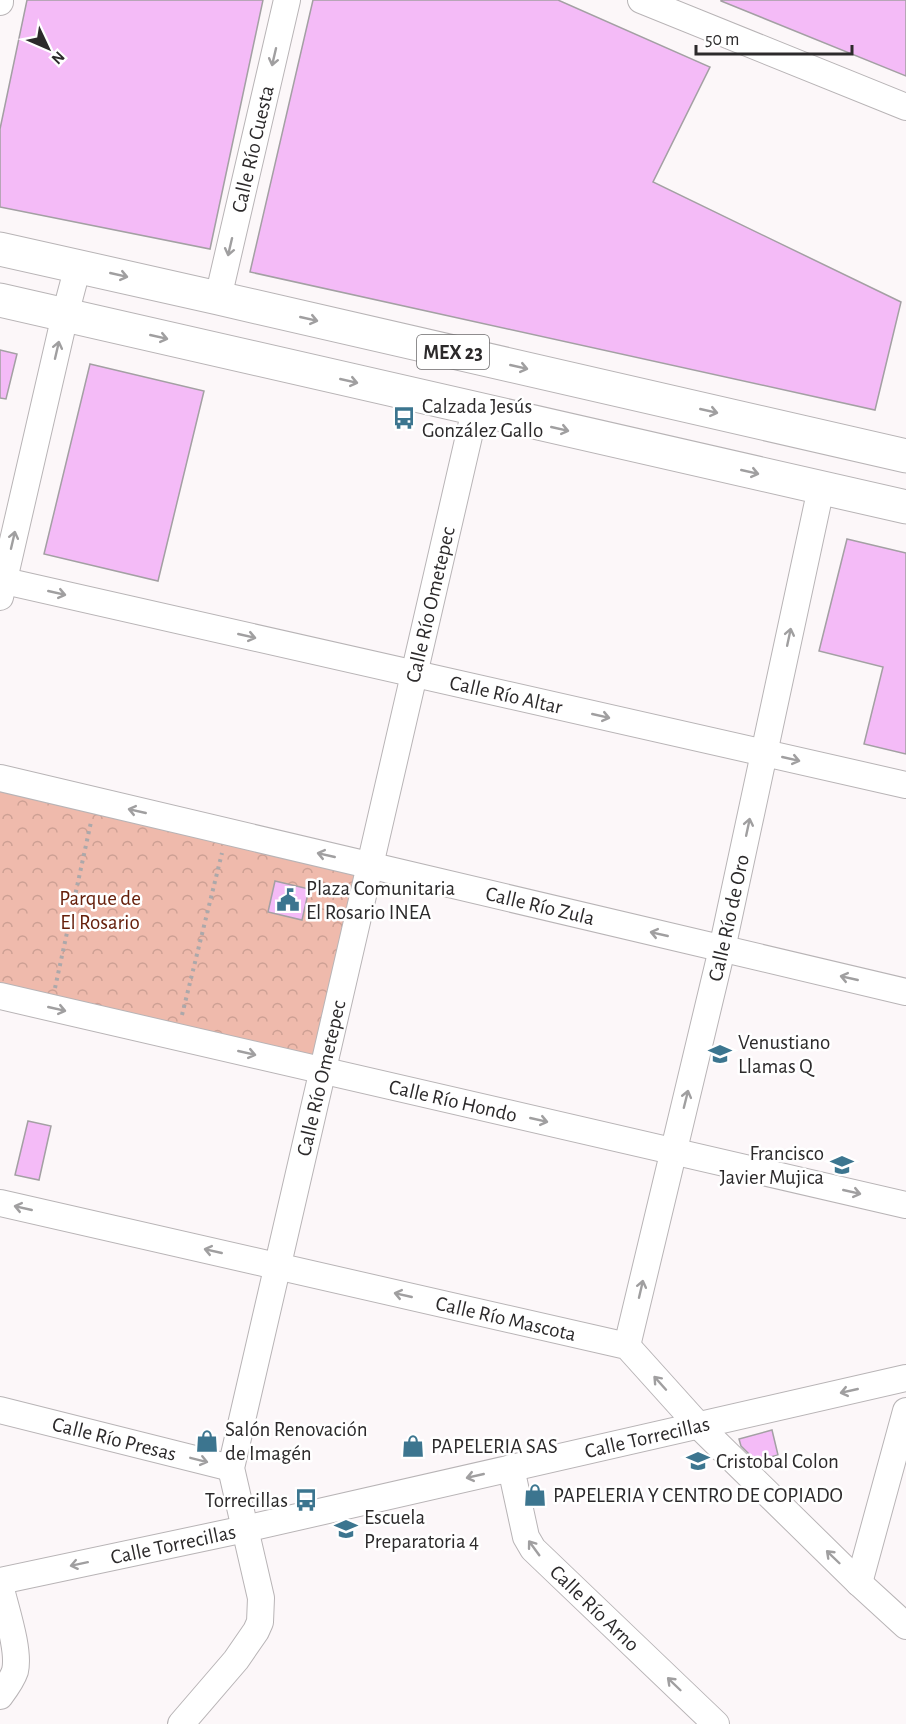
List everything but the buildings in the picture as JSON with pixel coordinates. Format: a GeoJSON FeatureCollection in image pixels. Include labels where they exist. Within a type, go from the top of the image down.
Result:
{"type":"FeatureCollection","features":[{"type":"Feature","properties":{"kind":"main road","name":"MEX 23"},"geometry":{"type":"LineString","coordinates":[[0,249],[906,456]]}},
{"type":"Feature","properties":{"kind":"main road","name":"MEX 23"},"geometry":{"type":"LineString","coordinates":[[0,300],[906,507]]}},
{"type":"Feature","properties":{"kind":"street","name":"Calle Río Cuesta"},"geometry":{"type":"LineString","coordinates":[[218,298],[287,0]]}},
{"type":"Feature","properties":{"kind":"street"},"geometry":{"type":"LineString","coordinates":[[641,0],[906,107]]}},
{"type":"Feature","properties":{"kind":"street"},"geometry":{"type":"LineString","coordinates":[[1,586],[78,267]]}},
{"type":"Feature","properties":{"kind":"street","name":"Calle Río Ometepec"},"geometry":{"type":"LineString","coordinates":[[185,1722],[236,1660],[260,1622],[261,1598],[231,1468],[475,410]]}},
{"type":"Feature","properties":{"kind":"street","name":"Calle Río de Oro"},"geometry":{"type":"LineString","coordinates":[[627,1346],[722,949],[821,488]]}},
{"type":"Feature","properties":{"kind":"street","name":"Calle Río Altar"},"geometry":{"type":"LineString","coordinates":[[1,586],[414,674],[906,785]]}},
{"type":"Feature","properties":{"kind":"street","name":"Calle Río Zula"},"geometry":{"type":"LineString","coordinates":[[0,778],[906,992]]}},
{"type":"Feature","properties":{"kind":"street","name":"Calle Río Hondo"},"geometry":{"type":"LineString","coordinates":[[0,996],[906,1204]]}},
{"type":"Feature","properties":{"kind":"street","name":"Calle Río Mascota"},"geometry":{"type":"LineString","coordinates":[[0,1203],[627,1346]]}},
{"type":"Feature","properties":{"kind":"street"},"geometry":{"type":"LineString","coordinates":[[627,1346],[699,1426],[906,1626]]}},
{"type":"Feature","properties":{"kind":"street","name":"Calle Torrecillas"},"geometry":{"type":"LineString","coordinates":[[0,1581],[245,1529],[906,1378]]}},
{"type":"Feature","properties":{"kind":"street","name":"Calle Río Presas"},"geometry":{"type":"LineString","coordinates":[[0,1410],[231,1468]]}},
{"type":"Feature","properties":{"kind":"street"},"geometry":{"type":"LineString","coordinates":[[859,1583],[906,1411]]}},
{"type":"Feature","properties":{"kind":"street","name":"Calle Río Arno"},"geometry":{"type":"LineString","coordinates":[[511,1468],[526,1537],[533,1549],[716,1724]]}},
{"type":"Feature","properties":{"kind":"street"},"geometry":{"type":"LineString","coordinates":[[0,1585],[16,1653],[15,1670],[0,1696]]}},
{"type":"Feature","properties":{"kind":"path"},"geometry":{"type":"LineString","coordinates":[[51,1007],[95,801]]}},
{"type":"Feature","properties":{"kind":"path"},"geometry":{"type":"LineString","coordinates":[[177,1036],[227,832]]}},
{"type":"Feature","properties":{"kind":"green space","name":"Parque de El Rosario"},"geometry":{"type":"Polygon","coordinates":[[[0,784],[363,870],[319,1063],[0,989],[0,784]]]}},
{"type":"Feature","properties":{"kind":"place","name":"Calzada Jesús González Gallo"},"geometry":{"type":"Point","coordinates":[404,418]}},
{"type":"Feature","properties":{"kind":"place","name":"Plaza Comunitaria El Rosario INEA"},"geometry":{"type":"Point","coordinates":[288,900]}},
{"type":"Feature","properties":{"kind":"place","name":"Venustiano Llamas Q"},"geometry":{"type":"Point","coordinates":[720,1054]}},
{"type":"Feature","properties":{"kind":"place","name":"Francisco Javier Mujica"},"geometry":{"type":"Point","coordinates":[842,1165]}},
{"type":"Feature","properties":{"kind":"place","name":"Salón Renovación de Imagén"},"geometry":{"type":"Point","coordinates":[207,1441]}},
{"type":"Feature","properties":{"kind":"place","name":"PAPELERIA SAS"},"geometry":{"type":"Point","coordinates":[413,1446]}},
{"type":"Feature","properties":{"kind":"place","name":"Cristobal Colon"},"geometry":{"type":"Point","coordinates":[698,1461]}},
{"type":"Feature","properties":{"kind":"place","name":"PAPELERIA Y CENTRO DE COPIADO"},"geometry":{"type":"Point","coordinates":[535,1495]}},
{"type":"Feature","properties":{"kind":"place","name":"Torrecillas"},"geometry":{"type":"Point","coordinates":[306,1500]}},
{"type":"Feature","properties":{"kind":"place","name":"Escuela Preparatoria 4"},"geometry":{"type":"Point","coordinates":[346,1529]}}]}
